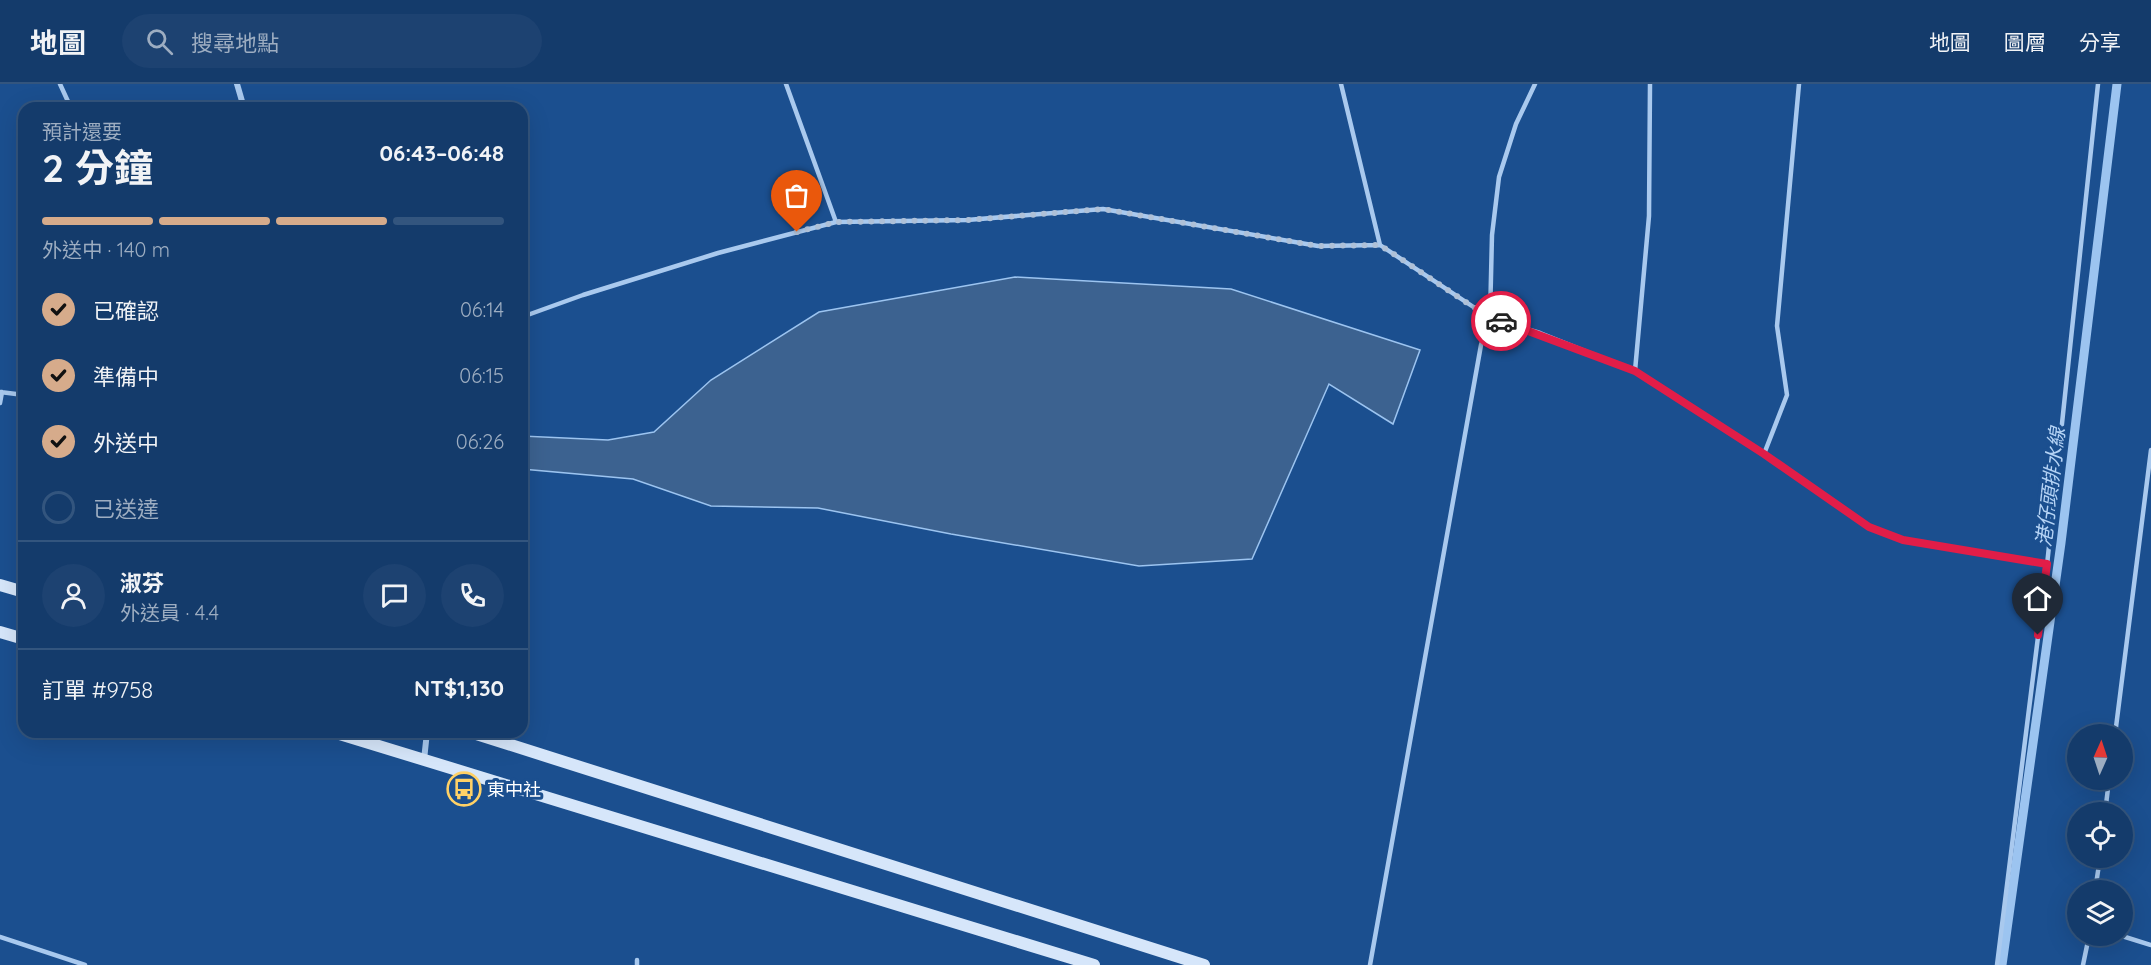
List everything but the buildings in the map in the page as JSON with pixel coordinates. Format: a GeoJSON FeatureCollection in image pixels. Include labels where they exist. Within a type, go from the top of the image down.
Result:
{"type":"FeatureCollection","features":[{"type":"Feature","properties":{"kind":"main road"},"geometry":{"type":"LineString","coordinates":[[0,585],[18,590]]}},
{"type":"Feature","properties":{"kind":"main road"},"geometry":{"type":"LineString","coordinates":[[0,632],[18,637]]}},
{"type":"Feature","properties":{"kind":"main road"},"geometry":{"type":"LineString","coordinates":[[352,738],[1094,965]]}},
{"type":"Feature","properties":{"kind":"main road"},"geometry":{"type":"LineString","coordinates":[[489,738],[1204,965]]}},
{"type":"Feature","properties":{"kind":"street"},"geometry":{"type":"LineString","coordinates":[[237,84],[242,102]]}},
{"type":"Feature","properties":{"kind":"street"},"geometry":{"type":"LineString","coordinates":[[424,761],[426,738]]}},
{"type":"Feature","properties":{"kind":"lane"},"geometry":{"type":"LineString","coordinates":[[60,84],[68,102]]}},
{"type":"Feature","properties":{"kind":"lane"},"geometry":{"type":"LineString","coordinates":[[786,84],[836,222]]}},
{"type":"Feature","properties":{"kind":"lane"},"geometry":{"type":"LineString","coordinates":[[1341,84],[1380,245]]}},
{"type":"Feature","properties":{"kind":"lane"},"geometry":{"type":"LineString","coordinates":[[1370,965],[1481,345],[1490,318],[1492,235],[1499,177],[1516,124],[1535,84]]}},
{"type":"Feature","properties":{"kind":"lane"},"geometry":{"type":"LineString","coordinates":[[1635,371],[1649,216],[1650,84]]}},
{"type":"Feature","properties":{"kind":"lane"},"geometry":{"type":"LineString","coordinates":[[1764,454],[1787,395],[1777,326],[1799,84]]}},
{"type":"Feature","properties":{"kind":"lane"},"geometry":{"type":"LineString","coordinates":[[1997,965],[2047,564],[2098,84]]}},
{"type":"Feature","properties":{"kind":"lane"},"geometry":{"type":"LineString","coordinates":[[528,315],[583,295],[707,257],[836,222],[967,220],[1103,209],[1318,246],[1380,245],[1490,318],[1540,333],[1635,371],[1764,454],[1869,527],[1903,540],[2047,564]]}},
{"type":"Feature","properties":{"kind":"lane"},"geometry":{"type":"LineString","coordinates":[[0,403],[1,392],[18,394]]}},
{"type":"Feature","properties":{"kind":"lane"},"geometry":{"type":"LineString","coordinates":[[2116,724],[2151,450]]}},
{"type":"Feature","properties":{"kind":"lane"},"geometry":{"type":"LineString","coordinates":[[0,938],[85,965]]}},
{"type":"Feature","properties":{"kind":"lane"},"geometry":{"type":"LineString","coordinates":[[2133,939],[2151,945]]}},
{"type":"Feature","properties":{"kind":"lane"},"geometry":{"type":"LineString","coordinates":[[2083,965],[2087,946]]}},
{"type":"Feature","properties":{"kind":"water"},"geometry":{"type":"Polygon","coordinates":[[[1015,277],[1231,289],[1420,350],[1393,424],[1329,384],[1252,559],[1139,566],[951,534],[818,508],[711,506],[633,479],[528,470],[528,436],[608,440],[654,432],[711,380],[819,312],[1015,277]]]}},
{"type":"Feature","properties":{"kind":"waterway","name":"港仔頭排水線"},"geometry":{"type":"LineString","coordinates":[[2002,965],[2061,543],[2117,84]]}},
{"type":"Feature","properties":{"kind":"way so far"},"geometry":{"type":"LineString","coordinates":[[797,232],[836,222],[967,220],[1103,209],[1318,246],[1380,245],[1490,318],[1501,321]]}},
{"type":"Feature","properties":{"kind":"place","name":"東中社"},"geometry":{"type":"Point","coordinates":[464,789]}},
{"type":"Feature","properties":{"kind":"route"},"geometry":{"type":"LineString","coordinates":[[1501,321],[1540,333],[1635,371],[1764,454],[1869,527],[1903,540],[2030,563],[2047,564],[2038,635]]}}]}
